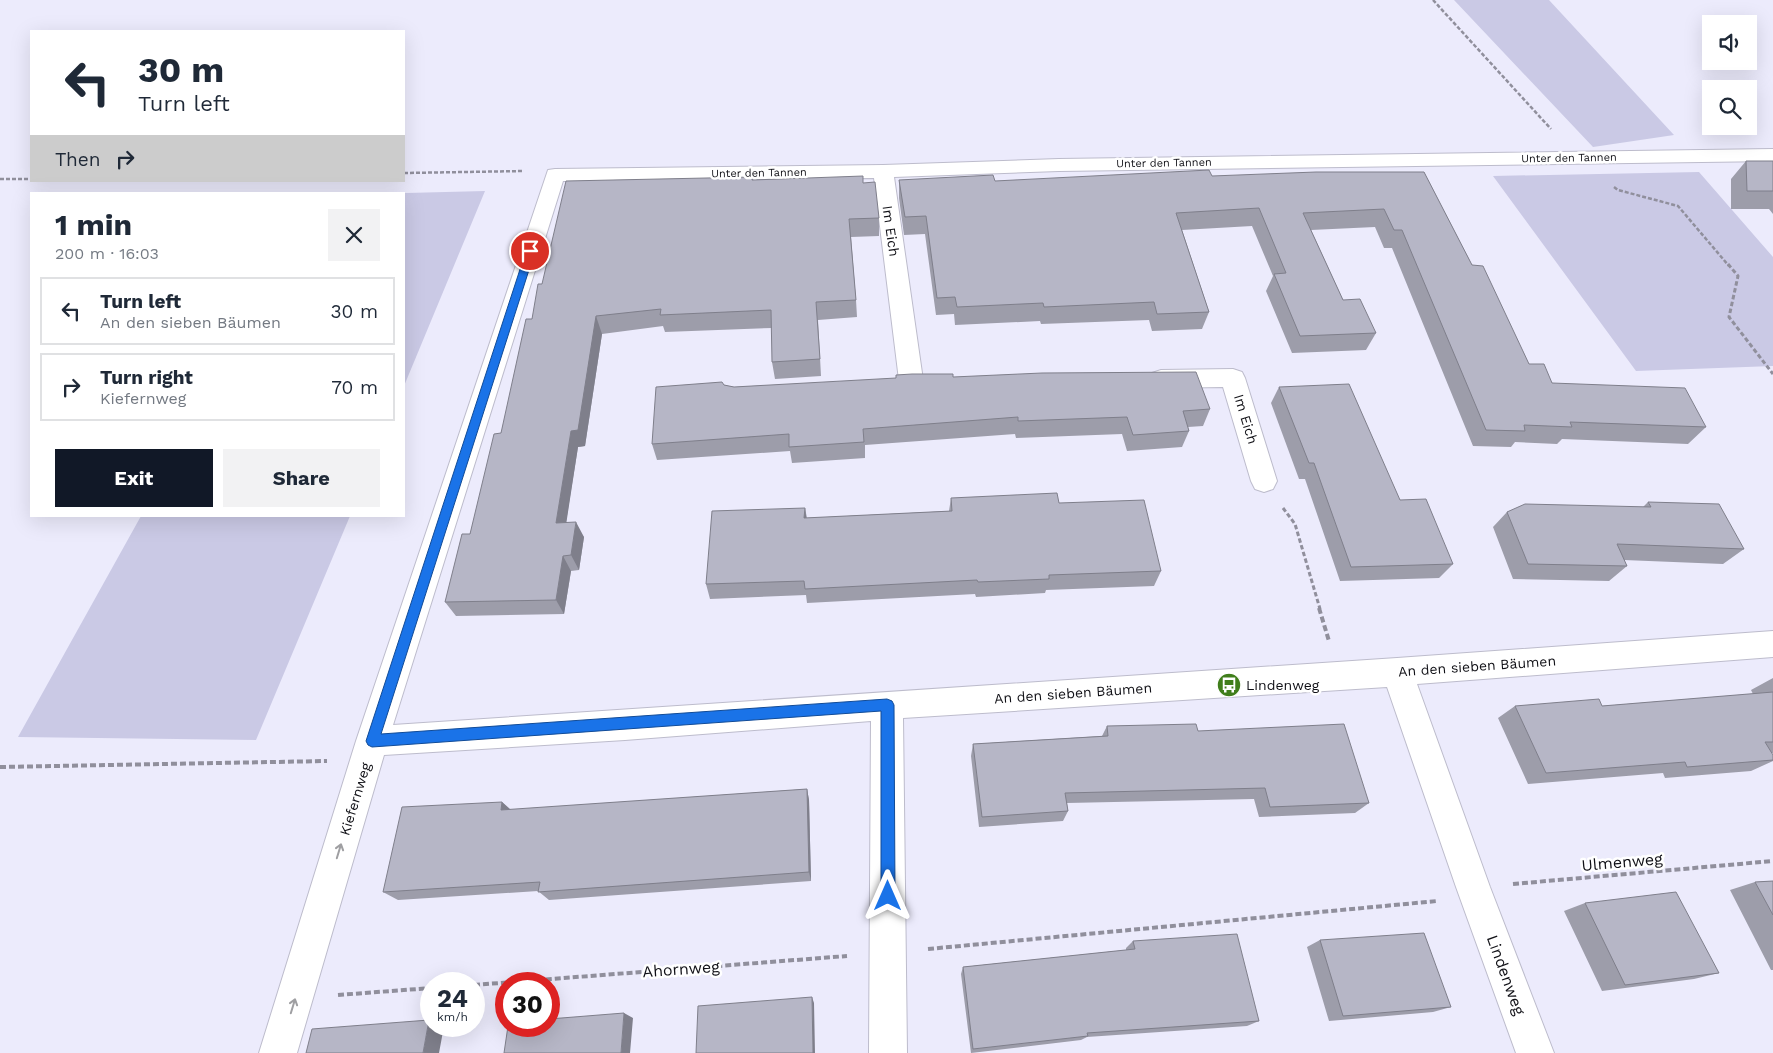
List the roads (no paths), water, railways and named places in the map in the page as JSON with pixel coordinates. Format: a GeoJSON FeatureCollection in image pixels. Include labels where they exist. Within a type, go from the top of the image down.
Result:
{"type":"FeatureCollection","features":[{"type":"Feature","properties":{"kind":"street","name":"Unter den Tannen"},"geometry":{"type":"LineString","coordinates":[[554,175],[883,171],[1059,164],[1773,155]]}},
{"type":"Feature","properties":{"kind":"street","name":"Im Eich"},"geometry":{"type":"LineString","coordinates":[[883,171],[911,380]]}},
{"type":"Feature","properties":{"kind":"street","name":"Kiefernweg"},"geometry":{"type":"LineString","coordinates":[[278,1053],[369,751],[554,175]]}},
{"type":"Feature","properties":{"kind":"street","name":"Im Eich"},"geometry":{"type":"LineString","coordinates":[[1136,379],[1233,378],[1264,481]]}},
{"type":"Feature","properties":{"kind":"street","name":"An den sieben Bäumen"},"geometry":{"type":"LineString","coordinates":[[369,751],[887,705],[1339,676],[1773,644]]}},
{"type":"Feature","properties":{"kind":"street","name":"Lindenweg"},"geometry":{"type":"LineString","coordinates":[[1397,672],[1475,892],[1535,1053]]}},
{"type":"Feature","properties":{"kind":"street"},"geometry":{"type":"LineString","coordinates":[[887,705],[888,1053]]}},
{"type":"Feature","properties":{"kind":"place","name":"Lindenweg"},"geometry":{"type":"Point","coordinates":[1229,685]}}]}
